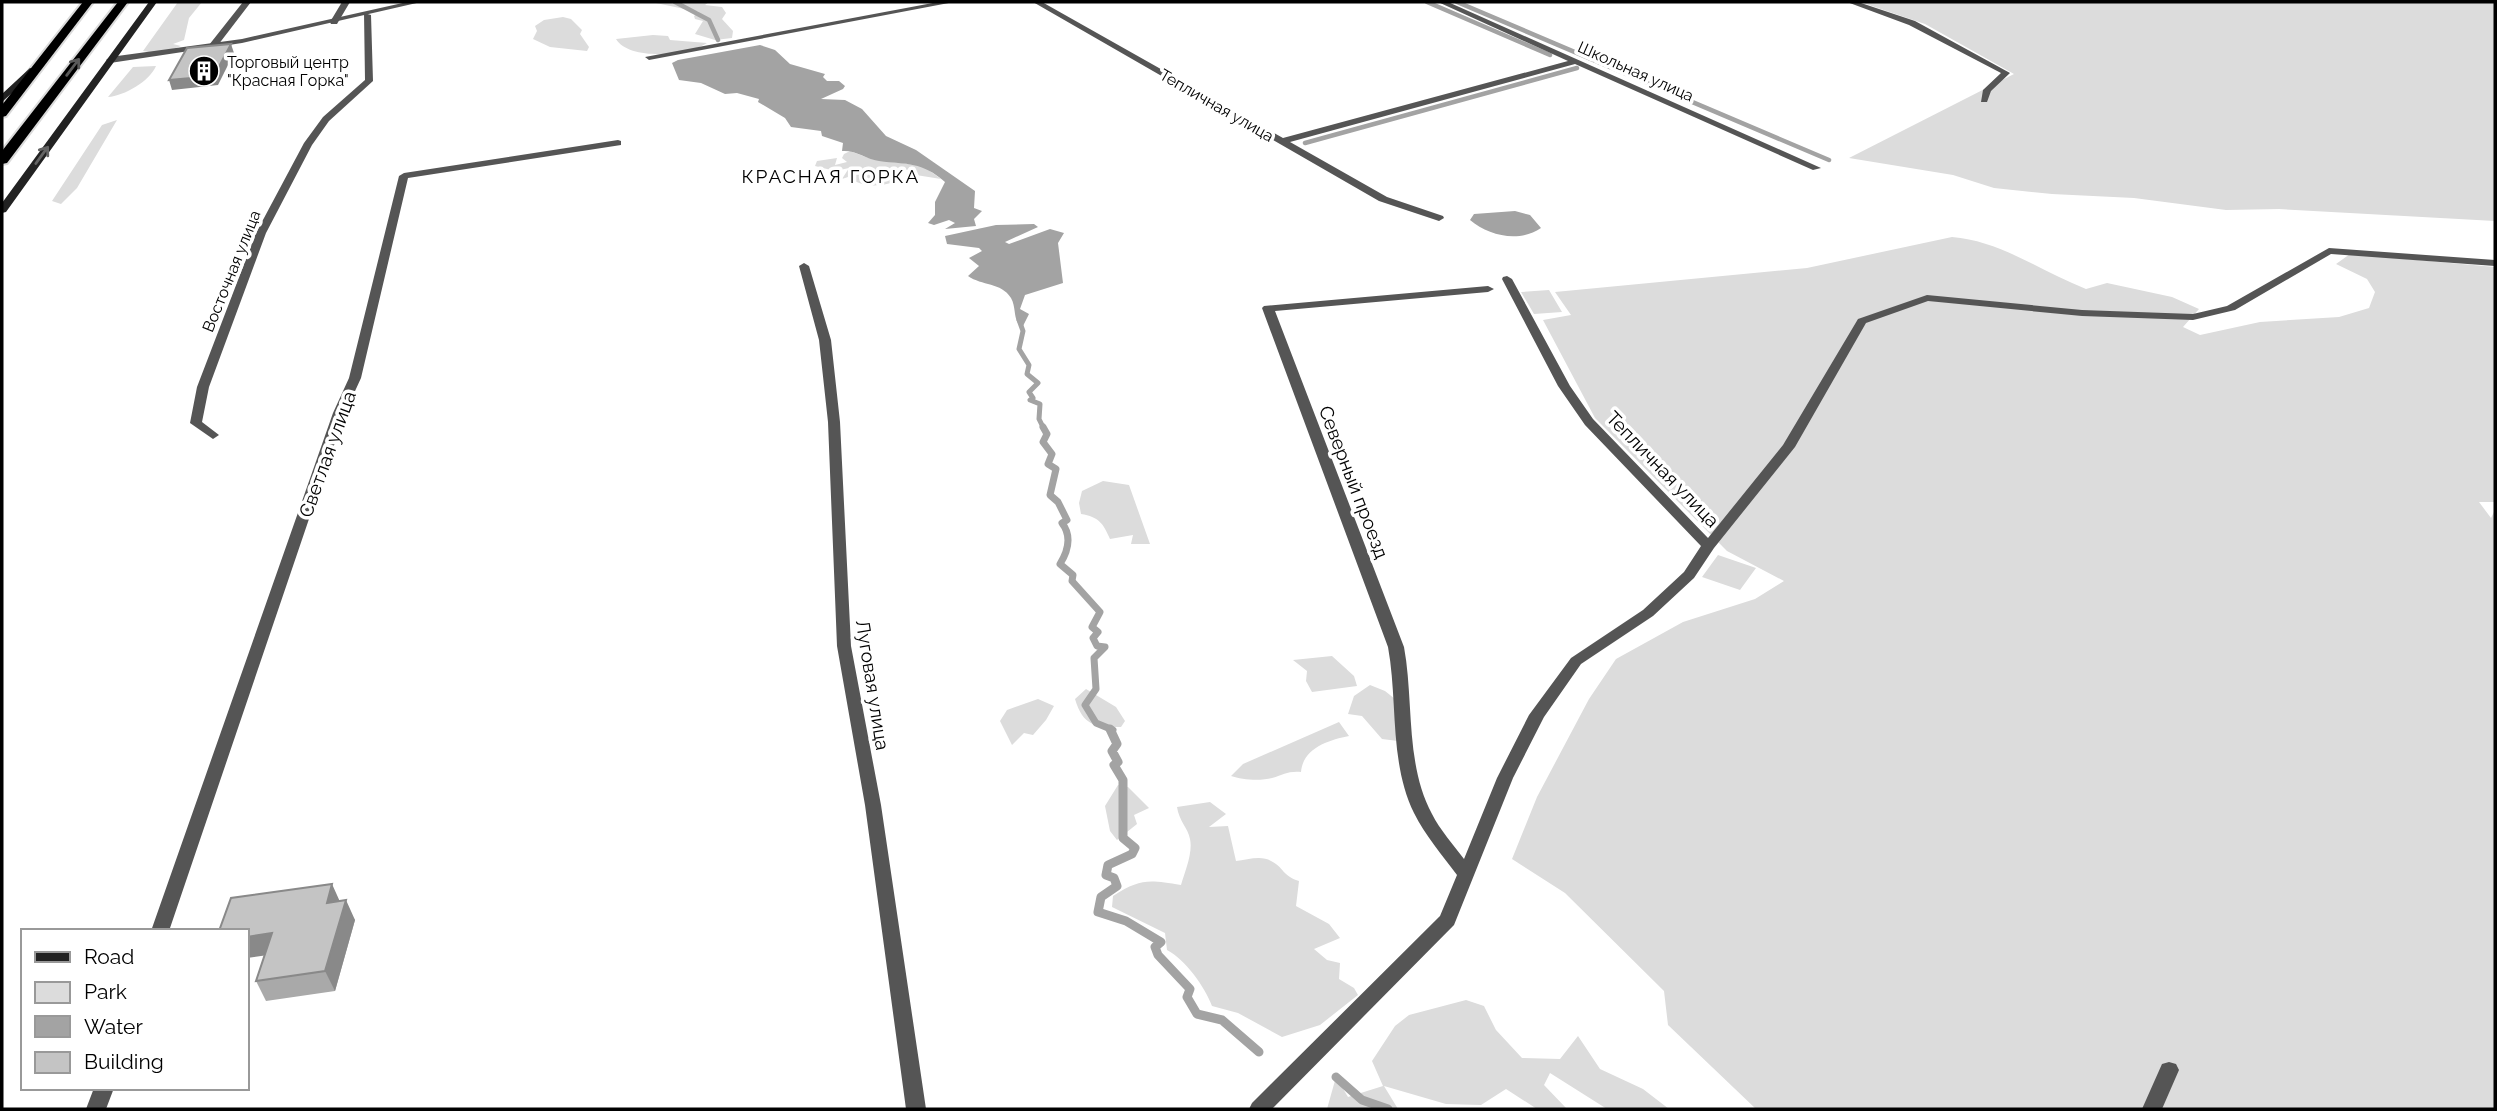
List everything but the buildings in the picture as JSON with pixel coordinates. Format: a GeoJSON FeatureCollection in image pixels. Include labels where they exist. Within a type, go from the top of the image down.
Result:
{"type":"FeatureCollection","features":[{"type":"Feature","properties":{"kind":"highway"},"geometry":{"type":"LineString","coordinates":[[2,113],[88,2]]}},
{"type":"Feature","properties":{"kind":"highway"},"geometry":{"type":"LineString","coordinates":[[2,160],[123,2]]}},
{"type":"Feature","properties":{"kind":"main road"},"geometry":{"type":"LineString","coordinates":[[2,211],[153,2]]}},
{"type":"Feature","properties":{"kind":"main road"},"geometry":{"type":"LineString","coordinates":[[2,99],[39,64]]}},
{"type":"Feature","properties":{"kind":"street"},"geometry":{"type":"LineString","coordinates":[[212,47],[247,2]]}},
{"type":"Feature","properties":{"kind":"street"},"geometry":{"type":"LineString","coordinates":[[334,22],[346,2]]}},
{"type":"Feature","properties":{"kind":"street"},"geometry":{"type":"LineString","coordinates":[[110,60],[212,47],[417,2]]}},
{"type":"Feature","properties":{"kind":"street"},"geometry":{"type":"LineString","coordinates":[[649,57],[950,2]]}},
{"type":"Feature","properties":{"kind":"street","name":"Тепличная улица"},"geometry":{"type":"LineString","coordinates":[[1037,2],[1396,206],[1439,218]]}},
{"type":"Feature","properties":{"kind":"street","name":"Школьная улица"},"geometry":{"type":"LineString","coordinates":[[1442,2],[1816,168]]}},
{"type":"Feature","properties":{"kind":"street"},"geometry":{"type":"LineString","coordinates":[[1851,2],[1912,23],[2006,73],[1987,90],[1984,100]]}},
{"type":"Feature","properties":{"kind":"street","name":"Восточная улица"},"geometry":{"type":"LineString","coordinates":[[213,435],[196,423],[203,387],[261,233],[307,145],[326,119],[369,81],[367,15]]}},
{"type":"Feature","properties":{"kind":"street"},"geometry":{"type":"LineString","coordinates":[[1281,142],[1578,61]]}},
{"type":"Feature","properties":{"kind":"street","name":"Светлая улица"},"geometry":{"type":"LineString","coordinates":[[161,929],[334,426],[355,378],[404,176],[618,143]]}},
{"type":"Feature","properties":{"kind":"street"},"geometry":{"type":"LineString","coordinates":[[1708,546],[1789,447],[1862,320],[1927,298],[2082,313],[2193,317],[2231,308],[2329,251],[2495,263]]}},
{"type":"Feature","properties":{"kind":"street","name":"Луговая улица"},"geometry":{"type":"LineString","coordinates":[[804,265],[825,340],[834,422],[844,646],[873,805],[916,1109]]}},
{"type":"Feature","properties":{"kind":"street","name":"Тепличная улица"},"geometry":{"type":"LineString","coordinates":[[1259,1109],[1438,930],[1453,911],[1505,778],[1537,715],[1569,671],[1596,646],[1648,613],[1689,575],[1708,546],[1589,422],[1564,386],[1507,279]]}},
{"type":"Feature","properties":{"kind":"street","name":"Северный проезд"},"geometry":{"type":"LineString","coordinates":[[1467,875],[1418,804],[1404,734],[1404,681],[1396,648],[1268,308],[1488,289]]}},
{"type":"Feature","properties":{"kind":"street"},"geometry":{"type":"LineString","coordinates":[[2152,1109],[2169,1070]]}},
{"type":"Feature","properties":{"kind":"street"},"geometry":{"type":"LineString","coordinates":[[96,1109],[103,1090]]}},
{"type":"Feature","properties":{"kind":"green space"},"geometry":{"type":"Polygon","coordinates":[[[178,2],[202,2],[189,18],[184,40],[173,44],[181,46],[160,54],[143,51],[178,2]]]}},
{"type":"Feature","properties":{"kind":"green space"},"geometry":{"type":"Polygon","coordinates":[[[651,2],[709,2],[705,5],[722,7],[726,13],[722,19],[733,31],[732,38],[715,40],[695,34],[703,21],[695,19],[694,16],[699,12],[651,2]]]}},
{"type":"Feature","properties":{"kind":"green space"},"geometry":{"type":"Polygon","coordinates":[[[1860,2],[2495,2],[2495,221],[2279,209],[2226,210],[2134,198],[2052,194],[1994,188],[1953,175],[1849,158],[2014,74],[1925,24],[1860,2]]]}},
{"type":"Feature","properties":{"kind":"green space"},"geometry":{"type":"Polygon","coordinates":[[[563,17],[571,19],[582,30],[580,34],[589,47],[587,51],[550,47],[533,39],[537,31],[535,26],[544,20],[563,17]]]}},
{"type":"Feature","properties":{"kind":"green space"},"geometry":{"type":"Polygon","coordinates":[[[668,36],[670,40],[707,43],[687,51],[660,54],[633,51],[616,39],[668,36]]]}},
{"type":"Feature","properties":{"kind":"green space"},"geometry":{"type":"Polygon","coordinates":[[[156,66],[136,87],[108,97],[133,67],[156,66]]]}},
{"type":"Feature","properties":{"kind":"green space"},"geometry":{"type":"Polygon","coordinates":[[[117,120],[77,188],[61,204],[52,201],[102,125],[117,120]]]}},
{"type":"Feature","properties":{"kind":"green space"},"geometry":{"type":"Polygon","coordinates":[[[850,151],[871,159],[923,166],[941,179],[916,175],[915,170],[884,169],[884,172],[900,179],[883,185],[869,185],[852,179],[854,175],[842,179],[849,168],[835,171],[815,166],[817,161],[837,158],[835,165],[847,162],[842,158],[850,151]]]}},
{"type":"Feature","properties":{"kind":"green space"},"geometry":{"type":"Polygon","coordinates":[[[1952,237],[2004,250],[2086,289],[2107,283],[2172,297],[2199,309],[2183,327],[2200,335],[2260,322],[2339,317],[2369,308],[2375,292],[2367,279],[2336,264],[2350,254],[2495,267],[2495,502],[2479,502],[2491,518],[2495,510],[2495,1109],[1756,1109],[1668,1025],[1664,991],[1565,893],[1512,859],[1537,797],[1589,699],[1616,659],[1683,622],[1755,599],[1784,581],[1727,551],[1595,418],[1543,320],[1571,315],[1555,292],[1807,268],[1952,237]]]}},
{"type":"Feature","properties":{"kind":"green space"},"geometry":{"type":"Polygon","coordinates":[[[1549,290],[1562,312],[1534,314],[1521,292],[1549,290]]]}},
{"type":"Feature","properties":{"kind":"green space"},"geometry":{"type":"Polygon","coordinates":[[[1103,481],[1129,485],[1150,544],[1131,544],[1133,535],[1110,539],[1100,522],[1081,514],[1079,503],[1082,491],[1103,481]]]}},
{"type":"Feature","properties":{"kind":"green space"},"geometry":{"type":"Polygon","coordinates":[[[1718,555],[1756,568],[1740,590],[1702,577],[1718,555]]]}},
{"type":"Feature","properties":{"kind":"green space"},"geometry":{"type":"Polygon","coordinates":[[[1332,656],[1354,676],[1357,686],[1312,692],[1306,681],[1307,671],[1293,660],[1332,656]]]}},
{"type":"Feature","properties":{"kind":"green space"},"geometry":{"type":"Polygon","coordinates":[[[1370,685],[1395,699],[1398,741],[1382,739],[1362,716],[1348,714],[1354,696],[1370,685]]]}},
{"type":"Feature","properties":{"kind":"green space"},"geometry":{"type":"Polygon","coordinates":[[[1086,689],[1116,707],[1125,721],[1121,727],[1097,725],[1086,720],[1075,699],[1086,689]]]}},
{"type":"Feature","properties":{"kind":"green space"},"geometry":{"type":"Polygon","coordinates":[[[1038,699],[1054,706],[1033,735],[1024,733],[1012,745],[1000,721],[1007,710],[1038,699]]]}},
{"type":"Feature","properties":{"kind":"green space"},"geometry":{"type":"Polygon","coordinates":[[[1339,722],[1349,736],[1318,746],[1307,757],[1301,772],[1263,780],[1231,776],[1243,764],[1339,722]]]}},
{"type":"Feature","properties":{"kind":"green space"},"geometry":{"type":"Polygon","coordinates":[[[1118,785],[1128,787],[1149,808],[1134,815],[1137,824],[1117,840],[1110,831],[1105,806],[1118,785]]]}},
{"type":"Feature","properties":{"kind":"green space"},"geometry":{"type":"Polygon","coordinates":[[[1210,802],[1226,814],[1209,827],[1228,826],[1236,861],[1263,858],[1275,863],[1289,877],[1299,881],[1296,906],[1329,924],[1340,938],[1314,949],[1327,960],[1340,963],[1339,979],[1354,988],[1358,995],[1320,1025],[1282,1037],[1238,1013],[1212,1006],[1194,974],[1167,950],[1165,933],[1112,907],[1113,896],[1138,883],[1181,885],[1191,844],[1177,807],[1210,802]]]}},
{"type":"Feature","properties":{"kind":"green space"},"geometry":{"type":"Polygon","coordinates":[[[1466,1000],[1484,1006],[1496,1030],[1522,1058],[1560,1059],[1578,1036],[1600,1069],[1643,1089],[1669,1109],[1607,1109],[1550,1073],[1544,1085],[1567,1109],[1537,1109],[1506,1089],[1481,1105],[1446,1104],[1384,1086],[1398,1109],[1327,1109],[1336,1077],[1348,1097],[1383,1086],[1372,1061],[1395,1026],[1409,1015],[1466,1000]]]}},
{"type":"Feature","properties":{"kind":"water"},"geometry":{"type":"Polygon","coordinates":[[[760,45],[775,50],[790,64],[825,74],[823,77],[827,81],[839,81],[845,86],[843,89],[821,99],[845,100],[862,109],[886,136],[916,150],[975,191],[974,208],[982,211],[974,219],[976,226],[945,229],[955,223],[949,220],[934,225],[928,223],[935,215],[935,202],[945,182],[929,170],[842,151],[843,143],[822,136],[821,131],[791,127],[785,118],[758,102],[759,99],[737,93],[725,94],[701,83],[679,80],[672,63],[760,45]]]}},
{"type":"Feature","properties":{"kind":"water"},"geometry":{"type":"Polygon","coordinates":[[[1515,211],[1530,215],[1541,228],[1523,235],[1504,236],[1486,230],[1470,220],[1474,214],[1515,211]]]}},
{"type":"Feature","properties":{"kind":"water"},"geometry":{"type":"Polygon","coordinates":[[[1034,224],[1038,227],[1005,242],[1009,244],[1050,229],[1064,233],[1058,243],[1063,283],[1025,295],[1020,309],[1029,314],[1022,328],[1007,293],[968,276],[979,266],[969,258],[982,251],[979,248],[947,244],[945,236],[996,225],[1034,224]]]}},
{"type":"Feature","properties":{"kind":"waterway"},"geometry":{"type":"LineString","coordinates":[[675,2],[709,20],[718,40]]}},
{"type":"Feature","properties":{"kind":"waterway"},"geometry":{"type":"LineString","coordinates":[[1427,2],[1550,55]]}},
{"type":"Feature","properties":{"kind":"waterway"},"geometry":{"type":"LineString","coordinates":[[1457,2],[1829,160]]}},
{"type":"Feature","properties":{"kind":"waterway"},"geometry":{"type":"LineString","coordinates":[[1305,143],[1577,68]]}},
{"type":"Feature","properties":{"kind":"waterway"},"geometry":{"type":"LineString","coordinates":[[1019,320],[1023,331],[1019,349],[1029,365],[1027,374],[1038,383],[1029,392],[1033,398],[1030,400],[1040,404],[1039,419],[1043,427]]}},
{"type":"Feature","properties":{"kind":"waterway"},"geometry":{"type":"LineString","coordinates":[[1043,427],[1047,434],[1043,442],[1052,454],[1048,464],[1056,469],[1050,495],[1058,502],[1067,520],[1062,523],[1068,544],[1060,564],[1073,575],[1072,581],[1100,612],[1092,627],[1098,632],[1093,638],[1097,646],[1105,647],[1094,658],[1096,689],[1085,705],[1096,723],[1113,730]]}},
{"type":"Feature","properties":{"kind":"waterway"},"geometry":{"type":"LineString","coordinates":[[1110,729],[1117,744],[1112,751],[1118,762],[1114,765],[1123,780],[1123,838],[1135,848],[1132,854],[1108,865],[1106,875],[1114,878],[1117,886],[1101,897],[1098,912],[1126,921],[1161,942],[1155,947],[1158,955],[1190,989],[1187,997],[1197,1014],[1222,1020],[1259,1052]]}},
{"type":"Feature","properties":{"kind":"waterway"},"geometry":{"type":"LineString","coordinates":[[1336,1077],[1362,1100],[1388,1109]]}},
{"type":"Feature","properties":{"kind":"place","name":"Торговый центр \"Красная Горка\""},"geometry":{"type":"Point","coordinates":[204,71]}},
{"type":"Feature","properties":{"kind":"district","name":"КРАСНАЯ ГОРКА"},"geometry":{"type":"Point","coordinates":[831,176]}}]}
